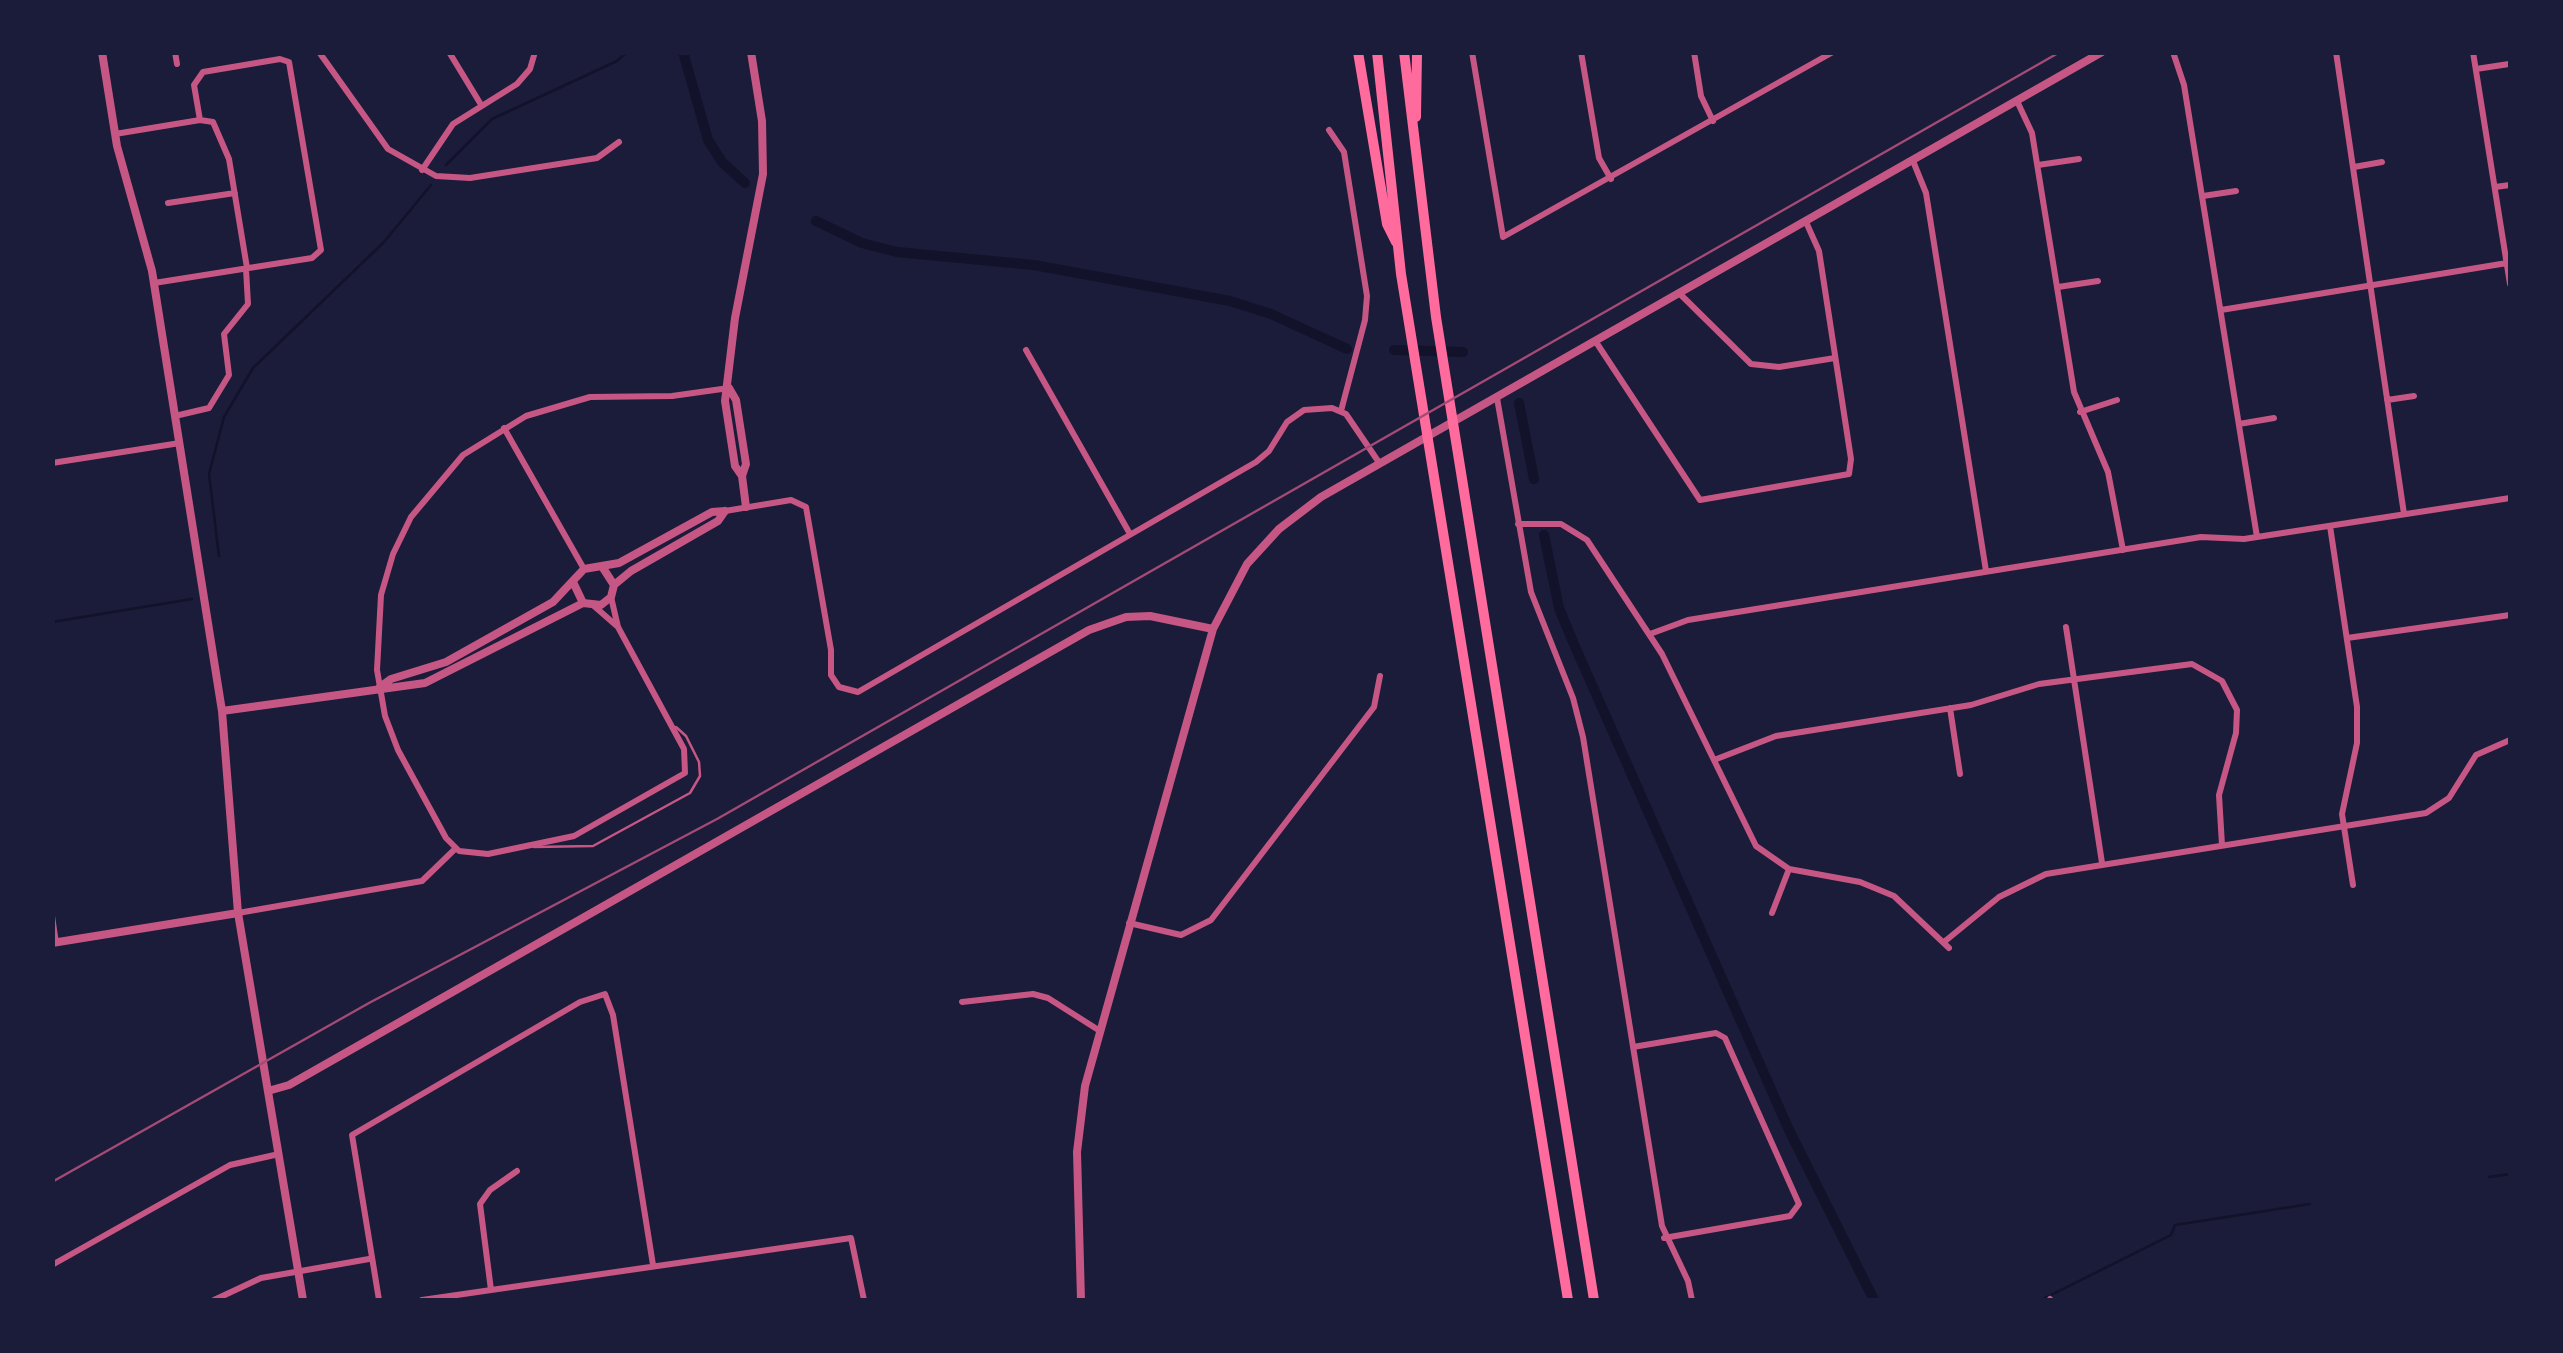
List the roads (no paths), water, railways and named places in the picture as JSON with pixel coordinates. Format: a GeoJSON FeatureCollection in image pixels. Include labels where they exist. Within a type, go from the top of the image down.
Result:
{"type":"FeatureCollection","features":[{"type":"Feature","properties":{"kind":"highway"},"geometry":{"type":"LineString","coordinates":[[1358,52],[1387,224],[1399,247]]}},
{"type":"Feature","properties":{"kind":"highway"},"geometry":{"type":"LineString","coordinates":[[1377,52],[1399,247],[1568,1300]]}},
{"type":"Feature","properties":{"kind":"highway"},"geometry":{"type":"LineString","coordinates":[[1404,52],[1436,317],[1594,1300]]}},
{"type":"Feature","properties":{"kind":"highway"},"geometry":{"type":"LineString","coordinates":[[1416,163],[1417,52]]}},
{"type":"Feature","properties":{"kind":"street"},"geometry":{"type":"LineString","coordinates":[[102,52],[115,134],[154,283],[180,443],[222,711],[238,913],[303,1300]]}},
{"type":"Feature","properties":{"kind":"street"},"geometry":{"type":"LineString","coordinates":[[175,52],[177,64]]}},
{"type":"Feature","properties":{"kind":"street"},"geometry":{"type":"LineString","coordinates":[[319,52],[375,136],[395,156],[422,170],[470,178],[597,158],[619,142]]}},
{"type":"Feature","properties":{"kind":"street"},"geometry":{"type":"LineString","coordinates":[[449,52],[480,103]]}},
{"type":"Feature","properties":{"kind":"street"},"geometry":{"type":"LineString","coordinates":[[422,170],[453,124],[480,103],[517,84],[530,69],[536,52]]}},
{"type":"Feature","properties":{"kind":"street"},"geometry":{"type":"LineString","coordinates":[[746,507],[742,476],[746,464],[736,400],[729,388],[731,340],[764,161],[751,52]]}},
{"type":"Feature","properties":{"kind":"street"},"geometry":{"type":"LineString","coordinates":[[1472,52],[1503,237],[1833,52]]}},
{"type":"Feature","properties":{"kind":"street"},"geometry":{"type":"LineString","coordinates":[[1582,52],[1599,158],[1611,178]]}},
{"type":"Feature","properties":{"kind":"street"},"geometry":{"type":"LineString","coordinates":[[1694,52],[1702,96],[1714,121]]}},
{"type":"Feature","properties":{"kind":"street"},"geometry":{"type":"LineString","coordinates":[[1081,1300],[1077,1146],[1100,1030],[1213,628],[1247,564],[1279,529],[1321,497],[2102,52]]}},
{"type":"Feature","properties":{"kind":"street"},"geometry":{"type":"LineString","coordinates":[[2173,52],[2184,84],[2257,537]]}},
{"type":"Feature","properties":{"kind":"street"},"geometry":{"type":"LineString","coordinates":[[2336,52],[2404,514]]}},
{"type":"Feature","properties":{"kind":"street"},"geometry":{"type":"LineString","coordinates":[[2473,52],[2510,284]]}},
{"type":"Feature","properties":{"kind":"street"},"geometry":{"type":"LineString","coordinates":[[154,283],[320,253],[290,62],[276,60],[206,70],[196,77],[200,120]]}},
{"type":"Feature","properties":{"kind":"street"},"geometry":{"type":"LineString","coordinates":[[2476,68],[2509,64]]}},
{"type":"Feature","properties":{"kind":"street"},"geometry":{"type":"LineString","coordinates":[[2017,101],[2029,122],[2038,165],[2080,412],[2108,472],[2123,550]]}},
{"type":"Feature","properties":{"kind":"street"},"geometry":{"type":"LineString","coordinates":[[115,134],[210,120],[218,128],[235,193],[248,304],[224,334],[229,375],[208,408],[175,416]]}},
{"type":"Feature","properties":{"kind":"street"},"geometry":{"type":"LineString","coordinates":[[1329,130],[1344,152],[1367,296],[1364,328],[1342,411]]}},
{"type":"Feature","properties":{"kind":"street"},"geometry":{"type":"LineString","coordinates":[[2038,165],[2078,159]]}},
{"type":"Feature","properties":{"kind":"street"},"geometry":{"type":"LineString","coordinates":[[1913,160],[1926,193],[1986,572]]}},
{"type":"Feature","properties":{"kind":"street"},"geometry":{"type":"LineString","coordinates":[[2354,167],[2382,162]]}},
{"type":"Feature","properties":{"kind":"street"},"geometry":{"type":"LineString","coordinates":[[2495,187],[2510,185]]}},
{"type":"Feature","properties":{"kind":"street"},"geometry":{"type":"LineString","coordinates":[[2202,196],[2236,191]]}},
{"type":"Feature","properties":{"kind":"street"},"geometry":{"type":"LineString","coordinates":[[168,203],[235,193]]}},
{"type":"Feature","properties":{"kind":"street"},"geometry":{"type":"LineString","coordinates":[[1596,342],[1700,500],[1850,474],[1852,459],[1817,245],[1806,222]]}},
{"type":"Feature","properties":{"kind":"street"},"geometry":{"type":"LineString","coordinates":[[2221,310],[2507,263]]}},
{"type":"Feature","properties":{"kind":"street"},"geometry":{"type":"LineString","coordinates":[[2058,287],[2098,280]]}},
{"type":"Feature","properties":{"kind":"street"},"geometry":{"type":"LineString","coordinates":[[1680,294],[1751,364],[1779,367],[1836,358]]}},
{"type":"Feature","properties":{"kind":"street"},"geometry":{"type":"LineString","coordinates":[[1026,350],[1130,534]]}},
{"type":"Feature","properties":{"kind":"street"},"geometry":{"type":"LineString","coordinates":[[725,511],[718,521],[631,571],[614,585],[611,596],[618,626],[687,760],[682,776],[590,830],[527,847],[475,855],[455,849],[398,750],[380,687],[378,615],[386,573],[402,536],[448,470],[504,428],[550,407],[590,397],[683,395],[729,388]]}},
{"type":"Feature","properties":{"kind":"street"},"geometry":{"type":"LineString","coordinates":[[2386,400],[2414,396]]}},
{"type":"Feature","properties":{"kind":"street"},"geometry":{"type":"LineString","coordinates":[[1497,398],[1534,605],[1580,724],[1664,1238],[1688,1281],[1692,1300]]}},
{"type":"Feature","properties":{"kind":"street"},"geometry":{"type":"LineString","coordinates":[[2080,412],[2118,400]]}},
{"type":"Feature","properties":{"kind":"street"},"geometry":{"type":"LineString","coordinates":[[584,569],[625,560],[712,512],[791,500],[803,504],[814,544],[831,650],[830,675],[839,687],[854,692],[1260,459],[1298,412],[1316,407],[1342,411],[1357,424],[1380,464]]}},
{"type":"Feature","properties":{"kind":"street"},"geometry":{"type":"LineString","coordinates":[[2239,424],[2274,418]]}},
{"type":"Feature","properties":{"kind":"street"},"geometry":{"type":"LineString","coordinates":[[504,428],[584,569]]}},
{"type":"Feature","properties":{"kind":"street"},"geometry":{"type":"LineString","coordinates":[[52,464],[180,443]]}},
{"type":"Feature","properties":{"kind":"street"},"geometry":{"type":"LineString","coordinates":[[1650,634],[1676,622],[2201,537],[2257,537],[2510,498]]}},
{"type":"Feature","properties":{"kind":"street"},"geometry":{"type":"LineString","coordinates":[[1518,524],[1548,522],[1580,534],[1650,634],[1751,841],[1789,869],[1885,892],[1910,907],[1947,945],[1999,897],[2029,880],[2102,863],[2437,808],[2456,789],[2476,755],[2510,740]]}},
{"type":"Feature","properties":{"kind":"street"},"geometry":{"type":"LineString","coordinates":[[2330,526],[2358,726],[2343,799],[2353,885]]}},
{"type":"Feature","properties":{"kind":"street"},"geometry":{"type":"LineString","coordinates":[[602,568],[614,585]]}},
{"type":"Feature","properties":{"kind":"street"},"geometry":{"type":"LineString","coordinates":[[380,687],[391,679],[446,662],[553,602],[584,569]]}},
{"type":"Feature","properties":{"kind":"street"},"geometry":{"type":"LineString","coordinates":[[574,584],[583,603]]}},
{"type":"Feature","properties":{"kind":"street"},"geometry":{"type":"LineString","coordinates":[[594,606],[611,596]]}},
{"type":"Feature","properties":{"kind":"street"},"geometry":{"type":"LineString","coordinates":[[222,711],[380,687],[393,690],[436,679],[583,603],[594,606],[618,626]]}},
{"type":"Feature","properties":{"kind":"street"},"geometry":{"type":"LineString","coordinates":[[2347,638],[2510,615]]}},
{"type":"Feature","properties":{"kind":"street"},"geometry":{"type":"LineString","coordinates":[[268,1091],[289,1085],[1089,630],[1126,617],[1150,616],[1213,628]]}},
{"type":"Feature","properties":{"kind":"street"},"geometry":{"type":"LineString","coordinates":[[2066,627],[2102,863]]}},
{"type":"Feature","properties":{"kind":"street"},"geometry":{"type":"LineString","coordinates":[[1714,760],[1776,736],[1950,708],[2026,686],[2180,663],[2204,667],[2229,688],[2238,721],[2219,795],[2222,846]]}},
{"type":"Feature","properties":{"kind":"street"},"geometry":{"type":"LineString","coordinates":[[1130,923],[1181,935],[1211,920],[1374,707],[1380,676]]}},
{"type":"Feature","properties":{"kind":"street"},"geometry":{"type":"LineString","coordinates":[[1950,708],[1960,774]]}},
{"type":"Feature","properties":{"kind":"street"},"geometry":{"type":"LineString","coordinates":[[52,916],[54,943],[238,913],[422,881],[455,849]]}},
{"type":"Feature","properties":{"kind":"street"},"geometry":{"type":"LineString","coordinates":[[1772,913],[1789,869]]}},
{"type":"Feature","properties":{"kind":"street"},"geometry":{"type":"LineString","coordinates":[[379,1300],[369,1259],[352,1135],[580,1002],[605,994],[612,1015],[653,1265]]}},
{"type":"Feature","properties":{"kind":"street"},"geometry":{"type":"LineString","coordinates":[[962,1002],[1032,994],[1048,998],[1100,1030]]}},
{"type":"Feature","properties":{"kind":"street"},"geometry":{"type":"LineString","coordinates":[[1633,1047],[1721,1034],[1731,1046],[1800,1204],[1790,1216],[1664,1238]]}},
{"type":"Feature","properties":{"kind":"street"},"geometry":{"type":"LineString","coordinates":[[52,1265],[230,1165],[278,1154]]}},
{"type":"Feature","properties":{"kind":"street"},"geometry":{"type":"LineString","coordinates":[[491,1290],[480,1204],[490,1190],[517,1171]]}},
{"type":"Feature","properties":{"kind":"street"},"geometry":{"type":"LineString","coordinates":[[422,1300],[851,1238],[864,1300]]}},
{"type":"Feature","properties":{"kind":"street"},"geometry":{"type":"LineString","coordinates":[[214,1300],[249,1282],[369,1259]]}},
{"type":"Feature","properties":{"kind":"lane"},"geometry":{"type":"LineString","coordinates":[[527,847],[594,846],[690,794],[700,776],[699,762],[686,736],[671,723]]}},
{"type":"Feature","properties":{"kind":"waterway"},"geometry":{"type":"LineString","coordinates":[[446,165],[492,119],[617,61],[627,52]]}},
{"type":"Feature","properties":{"kind":"waterway"},"geometry":{"type":"LineString","coordinates":[[683,52],[708,140],[722,162],[745,183]]}},
{"type":"Feature","properties":{"kind":"waterway"},"geometry":{"type":"LineString","coordinates":[[219,556],[209,474],[224,417],[253,368],[384,242],[431,185]]}},
{"type":"Feature","properties":{"kind":"waterway"},"geometry":{"type":"LineString","coordinates":[[816,221],[862,243],[897,252],[1034,265],[1230,301],[1271,314],[1347,349]]}},
{"type":"Feature","properties":{"kind":"waterway"},"geometry":{"type":"LineString","coordinates":[[1394,350],[1463,352]]}},
{"type":"Feature","properties":{"kind":"waterway"},"geometry":{"type":"LineString","coordinates":[[1519,403],[1534,479]]}},
{"type":"Feature","properties":{"kind":"waterway"},"geometry":{"type":"LineString","coordinates":[[1544,535],[1559,608],[1573,642],[1789,1130],[1874,1300]]}},
{"type":"Feature","properties":{"kind":"waterway"},"geometry":{"type":"LineString","coordinates":[[52,622],[192,599]]}},
{"type":"Feature","properties":{"kind":"waterway"},"geometry":{"type":"LineString","coordinates":[[2489,1177],[2510,1174]]}},
{"type":"Feature","properties":{"kind":"waterway"},"geometry":{"type":"LineString","coordinates":[[2041,1300],[2171,1235],[2175,1225],[2310,1204]]}},
{"type":"Feature","properties":{"kind":"tram line"},"geometry":{"type":"LineString","coordinates":[[52,1182],[369,1003],[717,819],[2060,52]]}}]}
